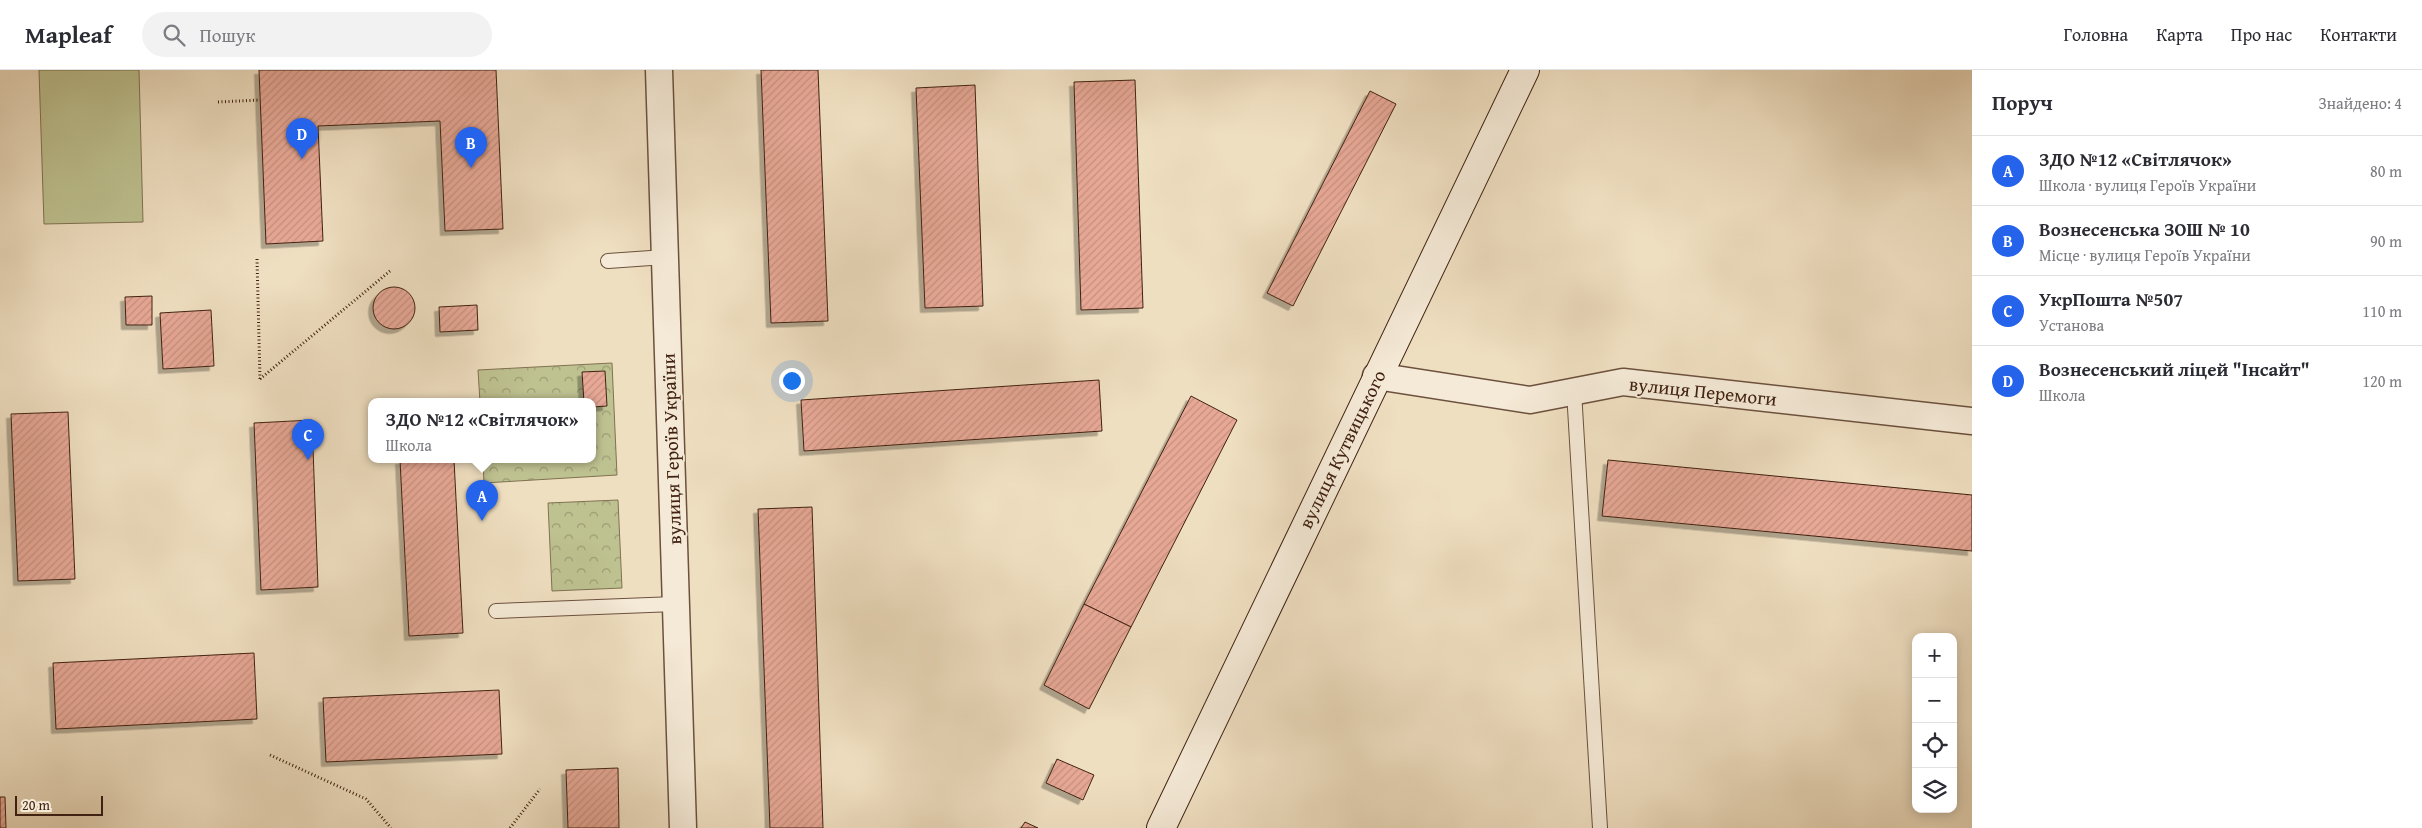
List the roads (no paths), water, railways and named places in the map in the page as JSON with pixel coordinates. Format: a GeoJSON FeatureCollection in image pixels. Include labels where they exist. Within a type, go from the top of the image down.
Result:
{"type":"FeatureCollection","features":[{"type":"Feature","properties":{"kind":"street","name":"вулиця Героїв України"},"geometry":{"type":"LineString","coordinates":[[659,70],[682,828]]}},
{"type":"Feature","properties":{"kind":"street","name":"вулиця Кутвицького"},"geometry":{"type":"LineString","coordinates":[[1161,828],[1376,376],[1525,70]]}},
{"type":"Feature","properties":{"kind":"street","name":"вулиця Перемоги"},"geometry":{"type":"LineString","coordinates":[[1376,376],[1530,400],[1623,382],[1972,421]]}},
{"type":"Feature","properties":{"kind":"lane"},"geometry":{"type":"LineString","coordinates":[[608,260],[665,258]]}},
{"type":"Feature","properties":{"kind":"lane"},"geometry":{"type":"LineString","coordinates":[[1574,392],[1600,828]]}},
{"type":"Feature","properties":{"kind":"lane"},"geometry":{"type":"LineString","coordinates":[[496,611],[675,604]]}},
{"type":"Feature","properties":{"kind":"place","name":"Вознесенський ліцей \"Інсайт\""},"geometry":{"type":"Point","coordinates":[302,159]}},
{"type":"Feature","properties":{"kind":"place","name":"Вознесенська ЗОШ № 10"},"geometry":{"type":"Point","coordinates":[471,168]}},
{"type":"Feature","properties":{"kind":"place","name":"УкрПошта №507"},"geometry":{"type":"Point","coordinates":[308,460]}},
{"type":"Feature","properties":{"kind":"place","name":"ЗДО №12 «Світлячок»"},"geometry":{"type":"Point","coordinates":[482,521]}}]}
